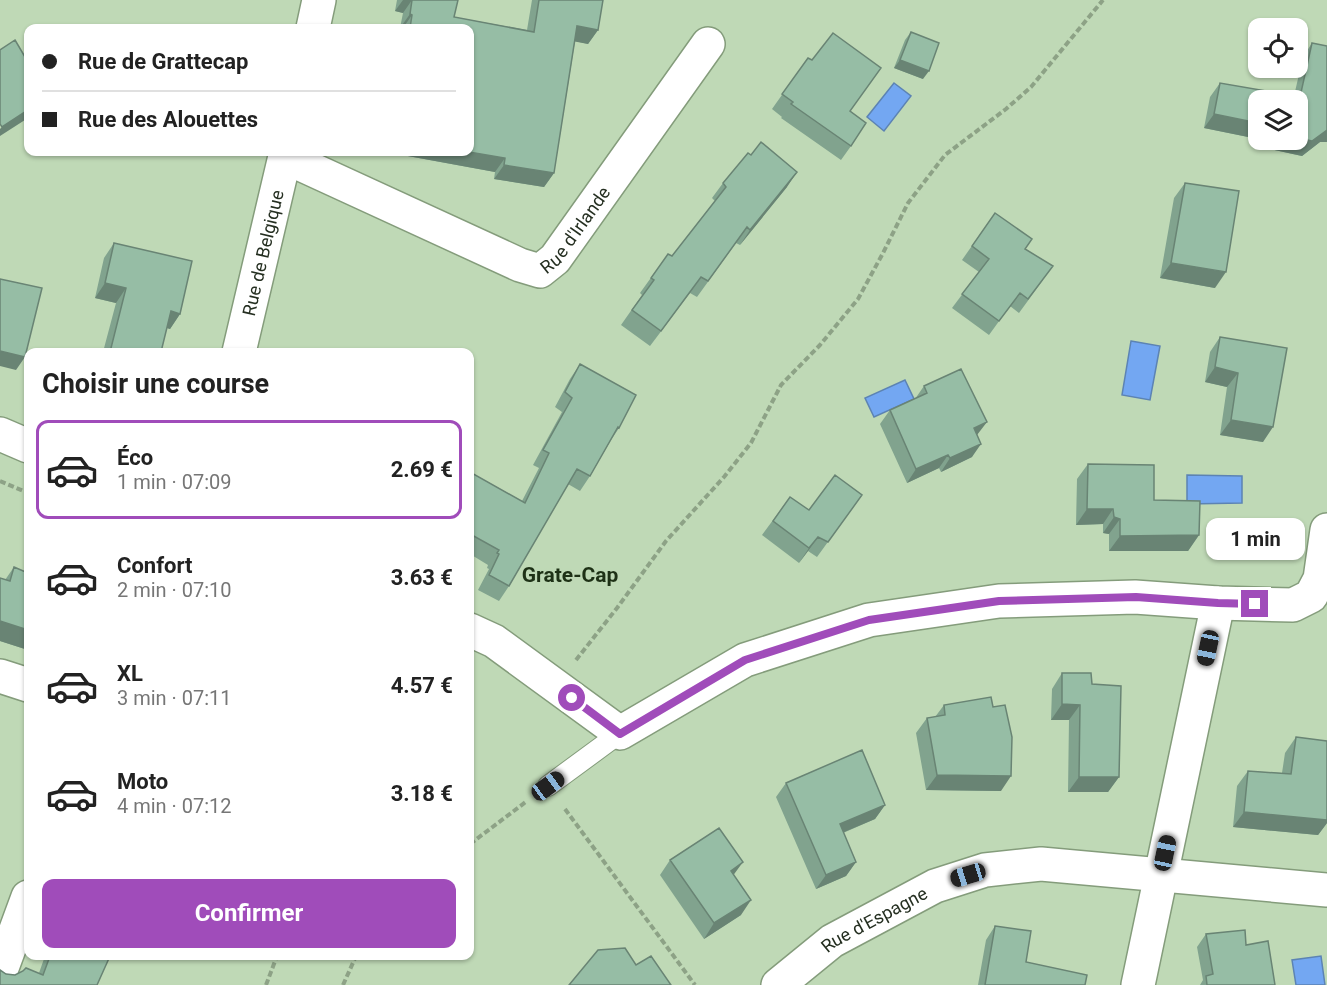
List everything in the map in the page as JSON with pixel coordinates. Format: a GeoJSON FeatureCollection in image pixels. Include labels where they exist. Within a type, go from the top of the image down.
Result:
{"type":"FeatureCollection","features":[{"type":"Feature","properties":{"kind":"street"},"geometry":{"type":"LineString","coordinates":[[314,24],[319,0]]}},
{"type":"Feature","properties":{"kind":"street","name":"Rue d'Irlande"},"geometry":{"type":"LineString","coordinates":[[289,156],[520,265],[540,271],[555,259],[708,44]]}},
{"type":"Feature","properties":{"kind":"street","name":"Rue de Belgique"},"geometry":{"type":"LineString","coordinates":[[240,348],[285,156]]}},
{"type":"Feature","properties":{"kind":"street"},"geometry":{"type":"LineString","coordinates":[[0,434],[24,444]]}},
{"type":"Feature","properties":{"kind":"street"},"geometry":{"type":"LineString","coordinates":[[474,632],[494,641],[620,734],[745,660],[869,620],[999,601],[1136,597],[1218,603],[1293,605],[1311,596],[1320,579],[1327,530]]}},
{"type":"Feature","properties":{"kind":"street"},"geometry":{"type":"LineString","coordinates":[[1138,985],[1218,603]]}},
{"type":"Feature","properties":{"kind":"street"},"geometry":{"type":"LineString","coordinates":[[0,676],[24,684]]}},
{"type":"Feature","properties":{"kind":"street","name":"Rue d'Espagne"},"geometry":{"type":"LineString","coordinates":[[778,985],[832,942],[934,885],[985,870],[1041,864],[1327,890]]}},
{"type":"Feature","properties":{"kind":"street"},"geometry":{"type":"LineString","coordinates":[[0,973],[24,908]]}},
{"type":"Feature","properties":{"kind":"lane"},"geometry":{"type":"LineString","coordinates":[[548,786],[620,734]]}},
{"type":"Feature","properties":{"kind":"path"},"geometry":{"type":"LineString","coordinates":[[556,686],[666,541],[724,477],[751,443],[781,385],[820,345],[858,299],[908,202],[945,155],[1031,87],[1103,0]]}},
{"type":"Feature","properties":{"kind":"path"},"geometry":{"type":"LineString","coordinates":[[0,481],[24,491]]}},
{"type":"Feature","properties":{"kind":"path"},"geometry":{"type":"LineString","coordinates":[[474,841],[548,786],[694,985]]}},
{"type":"Feature","properties":{"kind":"path"},"geometry":{"type":"LineString","coordinates":[[266,985],[275,960]]}},
{"type":"Feature","properties":{"kind":"path"},"geometry":{"type":"LineString","coordinates":[[343,985],[354,960]]}},
{"type":"Feature","properties":{"kind":"water"},"geometry":{"type":"Polygon","coordinates":[[[894,83],[911,96],[884,131],[867,117],[894,83]]]}},
{"type":"Feature","properties":{"kind":"water"},"geometry":{"type":"Polygon","coordinates":[[[1131,341],[1160,346],[1150,400],[1122,395],[1131,341]]]}},
{"type":"Feature","properties":{"kind":"water"},"geometry":{"type":"Polygon","coordinates":[[[905,380],[914,399],[874,417],[865,398],[905,380]]]}},
{"type":"Feature","properties":{"kind":"water"},"geometry":{"type":"Polygon","coordinates":[[[1187,475],[1242,476],[1242,503],[1187,504],[1187,475]]]}},
{"type":"Feature","properties":{"kind":"water"},"geometry":{"type":"Polygon","coordinates":[[[1321,956],[1325,985],[1296,985],[1292,960],[1321,956]]]}},
{"type":"Feature","properties":{"kind":"building"},"geometry":{"type":"Polygon","coordinates":[[[412,0],[458,0],[454,17],[534,32],[539,0],[603,0],[598,30],[577,26],[554,173],[504,165],[505,158],[474,153],[474,24],[411,24],[412,15],[410,14],[412,0]]]}},
{"type":"Feature","properties":{"kind":"building"},"geometry":{"type":"Polygon","coordinates":[[[911,32],[939,43],[929,71],[900,60],[911,32]]]}},
{"type":"Feature","properties":{"kind":"building"},"geometry":{"type":"Polygon","coordinates":[[[833,33],[881,68],[850,111],[866,123],[851,146],[791,104],[793,102],[782,94],[808,58],[812,60],[833,33]]]}},
{"type":"Feature","properties":{"kind":"building"},"geometry":{"type":"Polygon","coordinates":[[[15,40],[24,55],[24,113],[2,127],[0,124],[0,50],[15,40]]]}},
{"type":"Feature","properties":{"kind":"building"},"geometry":{"type":"Polygon","coordinates":[[[1312,43],[1327,46],[1327,130],[1312,141],[1308,140],[1308,90],[1302,90],[1304,78],[1308,78],[1308,61],[1312,43]]]}},
{"type":"Feature","properties":{"kind":"building"},"geometry":{"type":"Polygon","coordinates":[[[1220,83],[1260,90],[1248,90],[1248,121],[1214,114],[1220,83]]]}},
{"type":"Feature","properties":{"kind":"building"},"geometry":{"type":"Polygon","coordinates":[[[761,142],[797,172],[750,230],[747,227],[708,281],[701,277],[661,331],[632,310],[654,280],[651,278],[668,254],[672,256],[726,187],[723,183],[748,153],[751,155],[761,142]]]}},
{"type":"Feature","properties":{"kind":"building"},"geometry":{"type":"Polygon","coordinates":[[[1185,183],[1239,191],[1226,272],[1171,263],[1185,183]]]}},
{"type":"Feature","properties":{"kind":"building"},"geometry":{"type":"Polygon","coordinates":[[[995,213],[1032,239],[1025,249],[1053,266],[1028,299],[1020,293],[999,321],[962,294],[989,259],[972,246],[995,213]]]}},
{"type":"Feature","properties":{"kind":"building"},"geometry":{"type":"Polygon","coordinates":[[[114,243],[192,261],[180,314],[171,311],[162,348],[111,348],[126,288],[105,283],[114,243]]]}},
{"type":"Feature","properties":{"kind":"building"},"geometry":{"type":"Polygon","coordinates":[[[0,279],[42,288],[27,348],[24,348],[24,357],[0,351],[0,279]]]}},
{"type":"Feature","properties":{"kind":"building"},"geometry":{"type":"Polygon","coordinates":[[[1220,337],[1287,348],[1273,427],[1231,420],[1238,373],[1215,367],[1220,337]]]}},
{"type":"Feature","properties":{"kind":"building"},"geometry":{"type":"Polygon","coordinates":[[[580,364],[636,395],[590,476],[577,469],[509,586],[489,575],[499,550],[474,536],[474,474],[525,503],[549,453],[543,450],[572,398],[565,392],[580,364]]]}},
{"type":"Feature","properties":{"kind":"building"},"geometry":{"type":"Polygon","coordinates":[[[961,369],[987,422],[974,428],[981,444],[950,458],[948,455],[916,469],[890,410],[927,393],[924,386],[961,369]]]}},
{"type":"Feature","properties":{"kind":"building"},"geometry":{"type":"Polygon","coordinates":[[[1088,464],[1154,465],[1154,500],[1200,501],[1199,535],[1120,536],[1120,519],[1114,517],[1113,509],[1087,509],[1088,464]]]}},
{"type":"Feature","properties":{"kind":"building"},"geometry":{"type":"Polygon","coordinates":[[[835,475],[862,495],[828,542],[818,537],[809,548],[773,521],[790,497],[809,510],[835,475]]]}},
{"type":"Feature","properties":{"kind":"building"},"geometry":{"type":"Polygon","coordinates":[[[14,567],[24,571],[24,629],[0,621],[0,578],[10,581],[14,567]]]}},
{"type":"Feature","properties":{"kind":"building"},"geometry":{"type":"Polygon","coordinates":[[[1062,673],[1091,673],[1092,684],[1121,686],[1119,777],[1079,777],[1080,705],[1062,704],[1062,673]]]}},
{"type":"Feature","properties":{"kind":"building"},"geometry":{"type":"Polygon","coordinates":[[[991,697],[993,707],[1005,705],[1012,737],[1011,776],[937,775],[927,718],[945,715],[944,705],[991,697]]]}},
{"type":"Feature","properties":{"kind":"building"},"geometry":{"type":"Polygon","coordinates":[[[1296,737],[1327,741],[1327,820],[1244,812],[1248,771],[1291,774],[1296,737]]]}},
{"type":"Feature","properties":{"kind":"building"},"geometry":{"type":"Polygon","coordinates":[[[862,750],[885,805],[840,824],[856,862],[826,875],[786,783],[862,750]]]}},
{"type":"Feature","properties":{"kind":"building"},"geometry":{"type":"Polygon","coordinates":[[[719,828],[743,862],[731,871],[751,900],[714,923],[670,860],[719,828]]]}},
{"type":"Feature","properties":{"kind":"building"},"geometry":{"type":"Polygon","coordinates":[[[995,926],[1031,931],[1026,962],[1087,975],[1085,985],[985,985],[995,926]]]}},
{"type":"Feature","properties":{"kind":"building"},"geometry":{"type":"Polygon","coordinates":[[[1245,930],[1246,945],[1268,941],[1275,985],[1207,985],[1206,976],[1213,974],[1206,934],[1245,930]]]}},
{"type":"Feature","properties":{"kind":"building"},"geometry":{"type":"Polygon","coordinates":[[[625,948],[636,965],[651,956],[671,985],[569,985],[598,950],[625,948]]]}},
{"type":"Feature","properties":{"kind":"building"},"geometry":{"type":"Polygon","coordinates":[[[49,960],[108,960],[97,985],[0,985],[0,970],[6,974],[15,975],[26,968],[43,975],[49,960]]]}},
{"type":"Feature","properties":{"kind":"district","name":"Grate-Cap"},"geometry":{"type":"Point","coordinates":[570,575]}},
{"type":"Feature","properties":{"kind":"route"},"geometry":{"type":"LineString","coordinates":[[572,698],[620,734],[745,660],[869,620],[999,601],[1136,597],[1255,604]]}}]}
